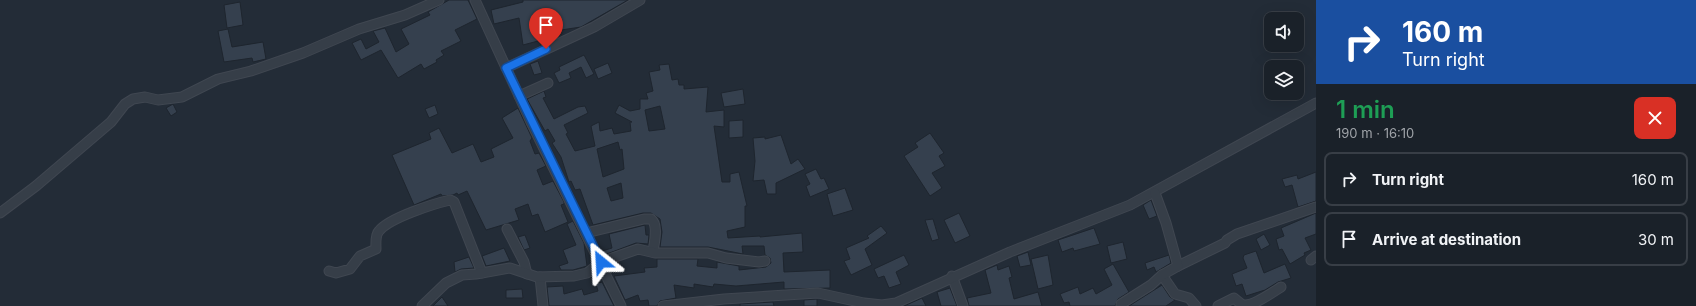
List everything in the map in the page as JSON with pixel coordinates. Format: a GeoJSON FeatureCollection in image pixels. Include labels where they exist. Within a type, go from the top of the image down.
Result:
{"type":"FeatureCollection","features":[{"type":"Feature","properties":{"kind":"street"},"geometry":{"type":"LineString","coordinates":[[0,213],[36,186],[111,122],[125,104],[133,99],[145,97],[158,100],[182,96],[218,79],[251,71],[296,56],[359,30],[405,15],[439,0]]}},
{"type":"Feature","properties":{"kind":"street"},"geometry":{"type":"LineString","coordinates":[[475,0],[519,96],[603,265],[621,306]]}},
{"type":"Feature","properties":{"kind":"street"},"geometry":{"type":"LineString","coordinates":[[506,68],[594,27],[640,0]]}},
{"type":"Feature","properties":{"kind":"street"},"geometry":{"type":"LineString","coordinates":[[519,96],[548,83]]}},
{"type":"Feature","properties":{"kind":"street"},"geometry":{"type":"LineString","coordinates":[[663,306],[756,302],[818,293],[882,305],[896,303],[952,276],[1130,205],[1155,193],[1316,103]]}},
{"type":"Feature","properties":{"kind":"street"},"geometry":{"type":"LineString","coordinates":[[1155,193],[1166,223],[1178,266]]}},
{"type":"Feature","properties":{"kind":"street"},"geometry":{"type":"LineString","coordinates":[[329,271],[339,272],[350,269],[360,256],[376,249],[376,235],[382,228],[411,212],[450,200],[454,202],[482,273]]}},
{"type":"Feature","properties":{"kind":"street"},"geometry":{"type":"LineString","coordinates":[[1121,306],[1121,304],[1151,285],[1162,275],[1225,243],[1237,234],[1316,207]]}},
{"type":"Feature","properties":{"kind":"street"},"geometry":{"type":"LineString","coordinates":[[586,233],[644,219],[651,219],[654,222],[655,228],[653,252]]}},
{"type":"Feature","properties":{"kind":"street"},"geometry":{"type":"LineString","coordinates":[[507,229],[524,262],[527,274]]}},
{"type":"Feature","properties":{"kind":"street"},"geometry":{"type":"LineString","coordinates":[[422,306],[451,280],[462,275],[510,268],[527,274],[541,282],[586,273],[638,249],[653,252],[708,253],[726,258],[759,262],[766,261]]}},
{"type":"Feature","properties":{"kind":"street"},"geometry":{"type":"LineString","coordinates":[[1162,275],[1175,294],[1189,298],[1196,306]]}},
{"type":"Feature","properties":{"kind":"street"},"geometry":{"type":"LineString","coordinates":[[952,276],[963,306]]}},
{"type":"Feature","properties":{"kind":"street"},"geometry":{"type":"LineString","coordinates":[[541,282],[543,306]]}},
{"type":"Feature","properties":{"kind":"street"},"geometry":{"type":"LineString","coordinates":[[1218,306],[1234,298],[1246,305],[1261,300],[1281,287]]}},
{"type":"Feature","properties":{"kind":"building"},"geometry":{"type":"Polygon","coordinates":[[[449,0],[468,0],[477,19],[455,30],[461,41],[441,51],[444,55],[436,60],[437,62],[424,69],[421,64],[398,78],[381,50],[361,60],[352,43],[361,39],[366,49],[379,42],[373,31],[385,28],[396,52],[409,44],[401,29],[430,15],[428,12],[449,0]]]}},
{"type":"Feature","properties":{"kind":"building"},"geometry":{"type":"Polygon","coordinates":[[[523,0],[628,0],[581,27],[561,30],[562,34],[537,39],[538,41],[523,45],[519,18],[494,24],[491,10],[523,2],[523,0]]]}},
{"type":"Feature","properties":{"kind":"building"},"geometry":{"type":"Polygon","coordinates":[[[240,2],[243,25],[227,28],[224,5],[240,2]]]}},
{"type":"Feature","properties":{"kind":"building"},"geometry":{"type":"Polygon","coordinates":[[[228,29],[232,47],[263,42],[266,59],[253,62],[252,58],[224,62],[218,31],[228,29]]]}},
{"type":"Feature","properties":{"kind":"building"},"geometry":{"type":"Polygon","coordinates":[[[584,55],[594,74],[586,78],[581,67],[569,73],[571,78],[559,83],[554,73],[560,70],[559,67],[584,55]]]}},
{"type":"Feature","properties":{"kind":"building"},"geometry":{"type":"Polygon","coordinates":[[[538,61],[542,73],[534,75],[530,64],[538,61]]]}},
{"type":"Feature","properties":{"kind":"building"},"geometry":{"type":"Polygon","coordinates":[[[608,63],[612,73],[598,79],[594,69],[608,63]]]}},
{"type":"Feature","properties":{"kind":"building"},"geometry":{"type":"Polygon","coordinates":[[[669,64],[672,80],[678,79],[679,85],[684,85],[684,89],[708,87],[706,112],[724,110],[724,127],[714,126],[722,182],[730,182],[730,174],[739,172],[747,206],[745,206],[745,227],[727,231],[728,238],[802,233],[803,252],[783,253],[784,272],[830,270],[830,288],[784,289],[784,282],[736,286],[714,284],[713,287],[694,284],[694,288],[674,285],[676,298],[660,301],[657,306],[649,306],[648,300],[640,301],[638,295],[625,300],[614,276],[645,272],[644,268],[657,267],[657,259],[698,259],[697,266],[717,268],[717,262],[739,266],[739,270],[766,267],[771,263],[770,258],[765,255],[764,246],[742,246],[743,254],[708,247],[660,247],[662,232],[660,219],[651,213],[643,213],[593,225],[580,189],[575,190],[571,181],[569,182],[561,157],[552,143],[555,141],[548,129],[545,131],[527,99],[544,91],[546,97],[543,98],[554,119],[578,107],[585,106],[588,113],[564,125],[568,133],[566,134],[575,151],[595,146],[591,126],[599,122],[600,131],[612,128],[614,134],[631,131],[630,122],[632,122],[615,113],[619,105],[630,111],[640,109],[640,99],[648,99],[646,93],[653,91],[649,72],[660,70],[659,65],[669,64]],[[660,106],[645,110],[649,131],[665,129],[660,106]],[[618,142],[597,149],[603,177],[624,169],[622,149],[620,150],[618,142]],[[621,183],[607,188],[611,201],[623,198],[621,183]]]}},
{"type":"Feature","properties":{"kind":"building"},"geometry":{"type":"Polygon","coordinates":[[[743,89],[745,104],[724,107],[721,93],[743,89]]]}},
{"type":"Feature","properties":{"kind":"building"},"geometry":{"type":"Polygon","coordinates":[[[173,104],[177,112],[171,116],[166,108],[173,104]]]}},
{"type":"Feature","properties":{"kind":"building"},"geometry":{"type":"Polygon","coordinates":[[[435,105],[438,114],[429,118],[425,109],[435,105]]]}},
{"type":"Feature","properties":{"kind":"building"},"geometry":{"type":"Polygon","coordinates":[[[518,108],[532,138],[530,141],[535,154],[539,153],[546,166],[537,170],[543,185],[553,181],[564,202],[564,204],[561,205],[568,222],[545,232],[538,214],[532,216],[528,204],[515,209],[519,220],[486,230],[467,191],[458,195],[457,193],[442,196],[441,194],[414,205],[392,155],[431,139],[429,133],[439,128],[452,153],[473,144],[481,162],[494,157],[491,149],[513,138],[502,118],[518,108]]]}},
{"type":"Feature","properties":{"kind":"building"},"geometry":{"type":"Polygon","coordinates":[[[743,120],[743,137],[729,138],[729,121],[743,120]]]}},
{"type":"Feature","properties":{"kind":"building"},"geometry":{"type":"Polygon","coordinates":[[[930,133],[944,153],[939,156],[945,166],[932,173],[942,188],[930,196],[904,156],[918,147],[915,143],[930,133]]]}},
{"type":"Feature","properties":{"kind":"building"},"geometry":{"type":"Polygon","coordinates":[[[781,135],[791,164],[798,159],[805,169],[776,183],[776,194],[767,194],[764,180],[753,181],[755,161],[753,138],[765,137],[765,139],[781,135]]]}},
{"type":"Feature","properties":{"kind":"building"},"geometry":{"type":"Polygon","coordinates":[[[816,169],[821,179],[824,178],[829,189],[810,197],[806,186],[810,184],[805,174],[816,169]]]}},
{"type":"Feature","properties":{"kind":"building"},"geometry":{"type":"Polygon","coordinates":[[[1316,172],[1316,201],[1298,207],[1292,185],[1285,187],[1282,179],[1297,175],[1298,179],[1316,172]]]}},
{"type":"Feature","properties":{"kind":"building"},"geometry":{"type":"Polygon","coordinates":[[[845,188],[853,210],[833,216],[827,194],[845,188]]]}},
{"type":"Feature","properties":{"kind":"building"},"geometry":{"type":"Polygon","coordinates":[[[1151,200],[1157,216],[1149,219],[1143,205],[1151,200]]]}},
{"type":"Feature","properties":{"kind":"building"},"geometry":{"type":"Polygon","coordinates":[[[959,213],[970,236],[955,243],[944,220],[959,213]]]}},
{"type":"Feature","properties":{"kind":"building"},"geometry":{"type":"Polygon","coordinates":[[[1316,213],[1316,234],[1305,238],[1311,250],[1304,253],[1305,255],[1290,264],[1282,249],[1279,250],[1276,239],[1284,236],[1281,228],[1316,213]]]}},
{"type":"Feature","properties":{"kind":"building"},"geometry":{"type":"Polygon","coordinates":[[[933,219],[939,239],[932,241],[925,220],[933,219]]]}},
{"type":"Feature","properties":{"kind":"building"},"geometry":{"type":"Polygon","coordinates":[[[573,221],[584,243],[587,266],[573,270],[561,270],[559,266],[568,263],[563,250],[576,245],[567,224],[573,221]]]}},
{"type":"Feature","properties":{"kind":"building"},"geometry":{"type":"Polygon","coordinates":[[[645,225],[646,235],[649,235],[648,244],[636,243],[604,255],[602,251],[612,248],[609,234],[645,225]]]}},
{"type":"Feature","properties":{"kind":"building"},"geometry":{"type":"Polygon","coordinates":[[[881,226],[887,233],[865,249],[872,265],[851,275],[844,261],[850,259],[846,248],[869,238],[867,236],[881,226]]]}},
{"type":"Feature","properties":{"kind":"building"},"geometry":{"type":"Polygon","coordinates":[[[1094,228],[1100,244],[1074,251],[1073,248],[1062,252],[1058,240],[1094,228]]]}},
{"type":"Feature","properties":{"kind":"building"},"geometry":{"type":"Polygon","coordinates":[[[1264,234],[1270,245],[1261,250],[1256,239],[1264,234]]]}},
{"type":"Feature","properties":{"kind":"building"},"geometry":{"type":"Polygon","coordinates":[[[525,235],[530,248],[524,250],[518,237],[525,235]]]}},
{"type":"Feature","properties":{"kind":"building"},"geometry":{"type":"Polygon","coordinates":[[[1123,242],[1127,259],[1111,263],[1107,246],[1123,242]]]}},
{"type":"Feature","properties":{"kind":"building"},"geometry":{"type":"Polygon","coordinates":[[[504,248],[510,261],[486,266],[482,256],[504,248]]]}},
{"type":"Feature","properties":{"kind":"building"},"geometry":{"type":"Polygon","coordinates":[[[1256,251],[1264,273],[1285,264],[1291,278],[1278,282],[1265,290],[1246,296],[1242,284],[1236,286],[1232,274],[1247,268],[1243,258],[1244,255],[1256,251]]]}},
{"type":"Feature","properties":{"kind":"building"},"geometry":{"type":"Polygon","coordinates":[[[1028,252],[1031,265],[1020,267],[1017,256],[1028,252]]]}},
{"type":"Feature","properties":{"kind":"building"},"geometry":{"type":"Polygon","coordinates":[[[904,255],[909,265],[896,272],[901,284],[889,288],[884,276],[878,278],[874,269],[904,255]]]}},
{"type":"Feature","properties":{"kind":"building"},"geometry":{"type":"Polygon","coordinates":[[[1048,255],[1053,285],[1038,289],[1031,259],[1048,255]]]}},
{"type":"Feature","properties":{"kind":"building"},"geometry":{"type":"Polygon","coordinates":[[[1169,255],[1171,263],[1156,272],[1154,267],[1147,270],[1145,263],[1169,255]]]}},
{"type":"Feature","properties":{"kind":"building"},"geometry":{"type":"Polygon","coordinates":[[[469,257],[474,268],[461,269],[455,272],[454,262],[469,257]]]}},
{"type":"Feature","properties":{"kind":"building"},"geometry":{"type":"Polygon","coordinates":[[[1113,264],[1129,292],[1118,299],[1115,306],[1070,306],[1069,302],[1064,303],[1060,294],[1078,287],[1080,294],[1093,288],[1096,294],[1112,285],[1104,269],[1113,264]]]}},
{"type":"Feature","properties":{"kind":"building"},"geometry":{"type":"Polygon","coordinates":[[[997,265],[998,270],[1009,266],[1012,277],[1009,278],[1014,299],[1038,292],[1042,306],[969,306],[967,298],[991,293],[985,270],[997,265]]]}},
{"type":"Feature","properties":{"kind":"building"},"geometry":{"type":"Polygon","coordinates":[[[602,282],[614,306],[549,306],[547,287],[563,286],[564,294],[582,289],[584,295],[598,291],[596,284],[602,282]]]}},
{"type":"Feature","properties":{"kind":"building"},"geometry":{"type":"Polygon","coordinates":[[[1162,285],[1170,297],[1175,300],[1166,306],[1129,306],[1162,285]]]}},
{"type":"Feature","properties":{"kind":"building"},"geometry":{"type":"Polygon","coordinates":[[[950,288],[957,306],[941,306],[937,292],[950,288]]]}},
{"type":"Feature","properties":{"kind":"building"},"geometry":{"type":"Polygon","coordinates":[[[522,289],[523,298],[506,298],[506,290],[522,289]]]}},
{"type":"Feature","properties":{"kind":"building"},"geometry":{"type":"Polygon","coordinates":[[[442,297],[448,306],[433,306],[442,297]]]}},
{"type":"Feature","properties":{"kind":"building"},"geometry":{"type":"Polygon","coordinates":[[[922,298],[926,306],[904,306],[922,298]]]}},
{"type":"Feature","properties":{"kind":"building"},"geometry":{"type":"Polygon","coordinates":[[[817,299],[817,306],[804,306],[804,300],[817,299]]]}},
{"type":"Feature","properties":{"kind":"building"},"geometry":{"type":"Polygon","coordinates":[[[773,302],[774,306],[740,306],[740,304],[773,302]]]}},
{"type":"Feature","properties":{"kind":"route"},"geometry":{"type":"LineString","coordinates":[[546,49],[506,68],[531,122],[601,262]]}}]}
